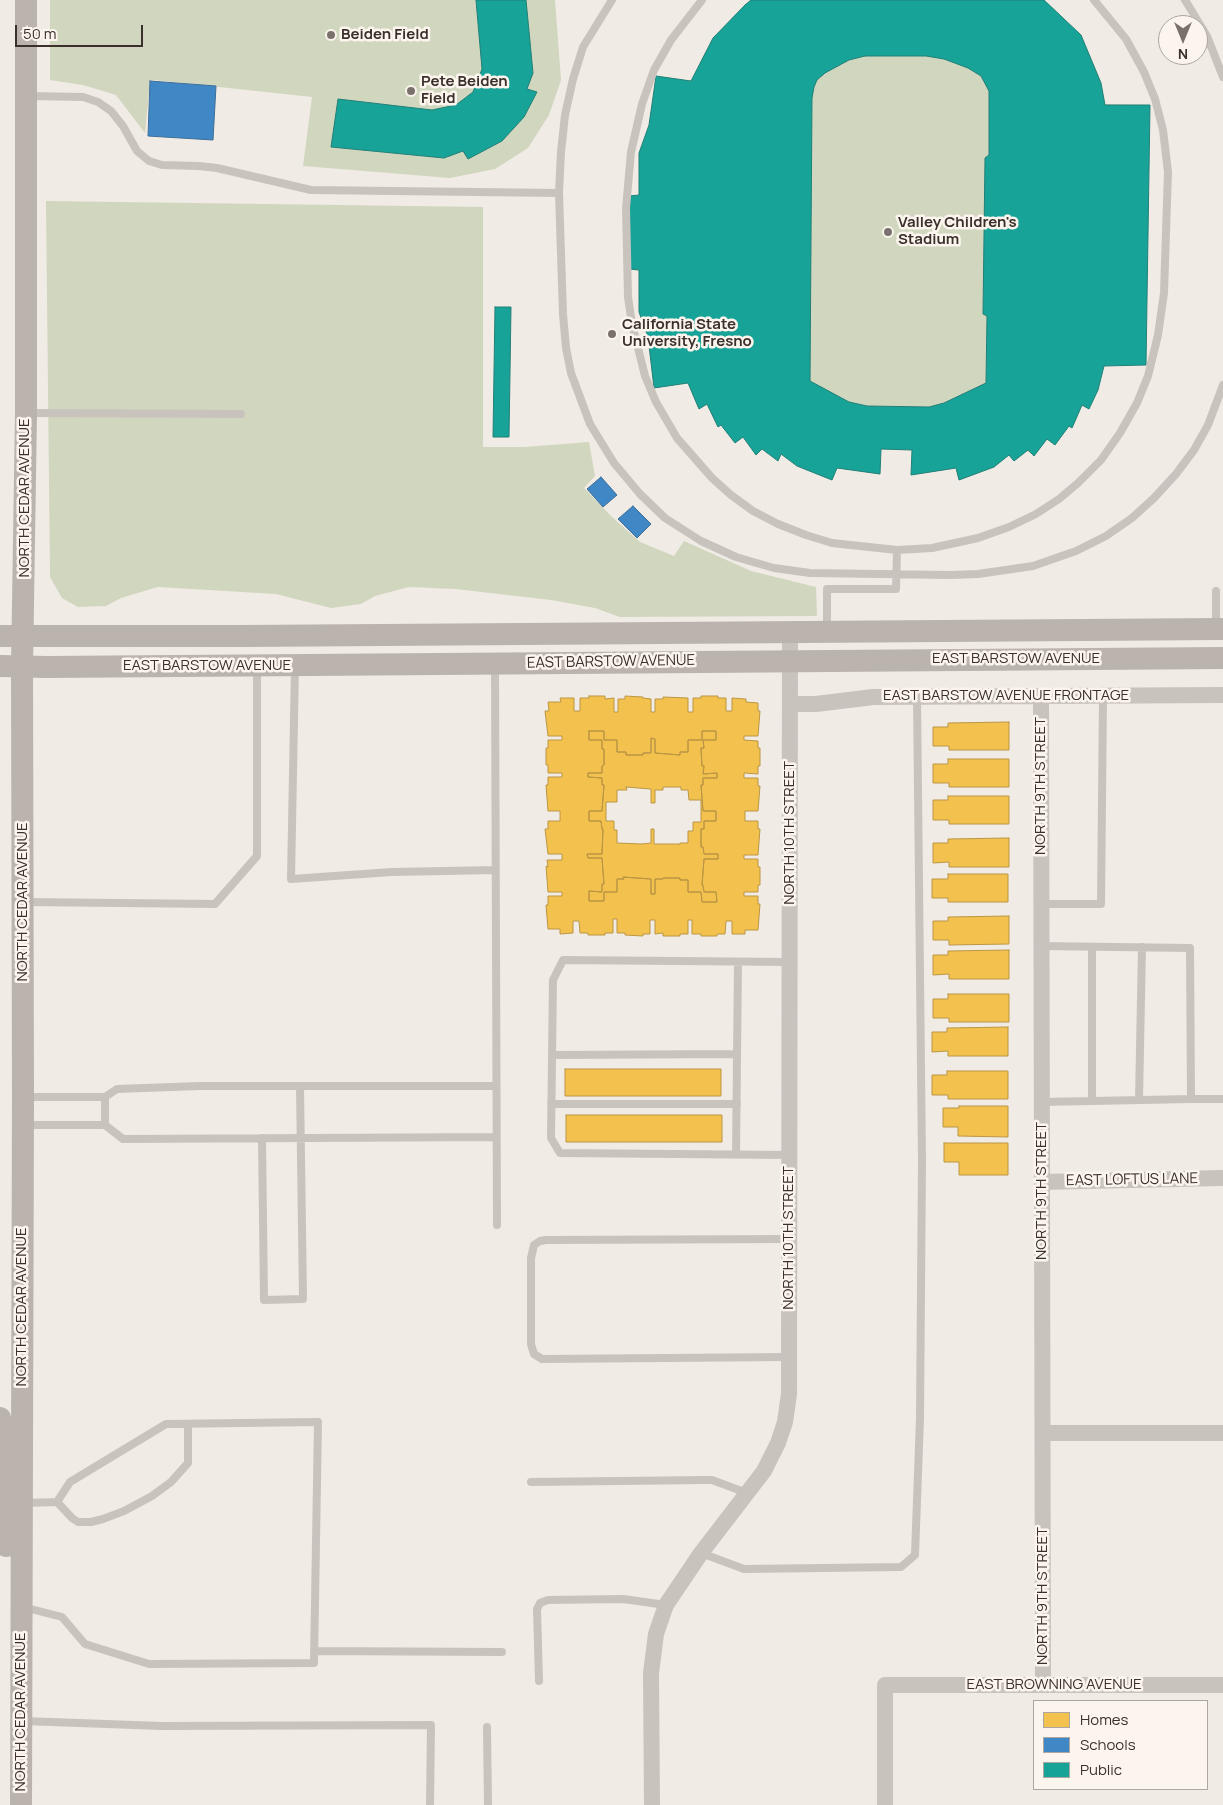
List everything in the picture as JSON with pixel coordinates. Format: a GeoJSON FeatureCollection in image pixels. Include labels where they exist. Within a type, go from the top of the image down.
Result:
{"type":"FeatureCollection","features":[{"type":"Feature","properties":{"kind":"main road","name":"NORTH CEDAR AVENUE"},"geometry":{"type":"LineString","coordinates":[[21,1805],[22,667],[26,413],[26,0]]}},
{"type":"Feature","properties":{"kind":"main road","name":"EAST BARSTOW AVENUE"},"geometry":{"type":"LineString","coordinates":[[0,636],[128,637],[1220,629]]}},
{"type":"Feature","properties":{"kind":"main road","name":"EAST BARSTOW AVENUE"},"geometry":{"type":"LineString","coordinates":[[0,666],[257,666],[1223,658]]}},
{"type":"Feature","properties":{"kind":"main road"},"geometry":{"type":"LineString","coordinates":[[0,1418],[5,1448],[7,1588],[11,1600],[22,1606]]}},
{"type":"Feature","properties":{"kind":"street","name":"NORTH 10TH STREET"},"geometry":{"type":"LineString","coordinates":[[652,1805],[651,1673],[656,1634],[666,1605],[701,1553],[764,1471],[778,1443],[785,1422],[789,1394],[790,633]]}},
{"type":"Feature","properties":{"kind":"street","name":"EAST BARSTOW AVENUE FRONTAGE"},"geometry":{"type":"LineString","coordinates":[[790,704],[816,704],[873,697],[1223,695]]}},
{"type":"Feature","properties":{"kind":"street","name":"NORTH 9TH STREET"},"geometry":{"type":"LineString","coordinates":[[1041,696],[1043,1685]]}},
{"type":"Feature","properties":{"kind":"street","name":"EAST LOFTUS LANE"},"geometry":{"type":"LineString","coordinates":[[1042,1182],[1223,1178]]}},
{"type":"Feature","properties":{"kind":"street"},"geometry":{"type":"LineString","coordinates":[[1043,1433],[1223,1433]]}},
{"type":"Feature","properties":{"kind":"street","name":"EAST BROWNING AVENUE"},"geometry":{"type":"LineString","coordinates":[[885,1805],[885,1685],[1223,1685]]}},
{"type":"Feature","properties":{"kind":"lane"},"geometry":{"type":"LineString","coordinates":[[612,0],[583,47],[575,70],[565,115],[559,193],[566,348],[571,373],[590,424],[600,442],[614,463],[640,494],[665,518],[701,540],[736,557],[774,568],[810,574],[897,576],[978,574],[1034,566],[1076,551],[1106,536],[1132,518],[1154,498],[1176,474],[1194,450],[1208,425],[1223,385]]}},
{"type":"Feature","properties":{"kind":"lane"},"geometry":{"type":"LineString","coordinates":[[702,0],[674,35],[654,70],[642,104],[631,152],[626,208],[628,297],[632,324],[646,376],[656,402],[677,438],[712,478],[753,511],[796,532],[832,542],[897,550],[932,548],[978,538],[1009,527],[1036,514],[1059,499],[1101,460],[1120,434],[1137,403],[1148,376],[1164,293],[1168,172],[1163,130],[1155,98],[1134,53],[1126,39],[1094,0]]}},
{"type":"Feature","properties":{"kind":"lane"},"geometry":{"type":"LineString","coordinates":[[1185,0],[1207,36],[1223,76]]}},
{"type":"Feature","properties":{"kind":"lane"},"geometry":{"type":"LineString","coordinates":[[25,96],[76,96],[98,102],[111,111],[123,126],[137,150],[148,161],[162,165],[218,168],[311,190],[559,193]]}},
{"type":"Feature","properties":{"kind":"lane"},"geometry":{"type":"LineString","coordinates":[[26,413],[241,414]]}},
{"type":"Feature","properties":{"kind":"lane"},"geometry":{"type":"LineString","coordinates":[[828,632],[827,588],[896,589],[897,550]]}},
{"type":"Feature","properties":{"kind":"lane"},"geometry":{"type":"LineString","coordinates":[[1216,591],[1220,629]]}},
{"type":"Feature","properties":{"kind":"lane"},"geometry":{"type":"LineString","coordinates":[[494,663],[497,1225]]}},
{"type":"Feature","properties":{"kind":"lane"},"geometry":{"type":"LineString","coordinates":[[295,665],[291,879],[392,872],[495,870]]}},
{"type":"Feature","properties":{"kind":"lane"},"geometry":{"type":"LineString","coordinates":[[23,902],[215,904],[256,856],[257,666]]}},
{"type":"Feature","properties":{"kind":"lane"},"geometry":{"type":"LineString","coordinates":[[1041,904],[1101,904],[1103,696]]}},
{"type":"Feature","properties":{"kind":"lane"},"geometry":{"type":"LineString","coordinates":[[701,1553],[744,1568],[901,1567],[915,1555],[920,1418],[922,1171],[918,697]]}},
{"type":"Feature","properties":{"kind":"lane"},"geometry":{"type":"LineString","coordinates":[[1041,946],[1190,948],[1191,1099]]}},
{"type":"Feature","properties":{"kind":"lane"},"geometry":{"type":"LineString","coordinates":[[1092,947],[1092,1101]]}},
{"type":"Feature","properties":{"kind":"lane"},"geometry":{"type":"LineString","coordinates":[[1140,1100],[1142,947]]}},
{"type":"Feature","properties":{"kind":"lane"},"geometry":{"type":"LineString","coordinates":[[789,1155],[560,1153],[551,1138],[551,1104],[553,980],[563,960],[790,962]]}},
{"type":"Feature","properties":{"kind":"lane"},"geometry":{"type":"LineString","coordinates":[[736,1155],[738,962]]}},
{"type":"Feature","properties":{"kind":"lane"},"geometry":{"type":"LineString","coordinates":[[552,1055],[737,1054]]}},
{"type":"Feature","properties":{"kind":"lane"},"geometry":{"type":"LineString","coordinates":[[23,1097],[105,1097],[118,1089],[300,1086],[496,1086]]}},
{"type":"Feature","properties":{"kind":"lane"},"geometry":{"type":"LineString","coordinates":[[262,1138],[264,1300],[303,1299],[300,1086]]}},
{"type":"Feature","properties":{"kind":"lane"},"geometry":{"type":"LineString","coordinates":[[105,1097],[105,1124]]}},
{"type":"Feature","properties":{"kind":"lane"},"geometry":{"type":"LineString","coordinates":[[1042,1102],[1223,1099]]}},
{"type":"Feature","properties":{"kind":"lane"},"geometry":{"type":"LineString","coordinates":[[551,1104],[737,1104]]}},
{"type":"Feature","properties":{"kind":"lane"},"geometry":{"type":"LineString","coordinates":[[23,1125],[105,1124],[123,1139],[496,1137]]}},
{"type":"Feature","properties":{"kind":"lane"},"geometry":{"type":"LineString","coordinates":[[789,1239],[540,1241],[534,1245],[531,1258],[531,1344],[534,1354],[542,1359],[789,1357]]}},
{"type":"Feature","properties":{"kind":"lane"},"geometry":{"type":"LineString","coordinates":[[22,1606],[62,1617],[85,1644],[150,1664],[314,1662],[318,1422],[166,1424],[70,1482],[57,1502]]}},
{"type":"Feature","properties":{"kind":"lane"},"geometry":{"type":"LineString","coordinates":[[57,1502],[78,1522],[91,1522],[124,1511],[152,1496],[171,1482],[188,1463],[188,1424]]}},
{"type":"Feature","properties":{"kind":"lane"},"geometry":{"type":"LineString","coordinates":[[531,1482],[712,1480],[747,1493]]}},
{"type":"Feature","properties":{"kind":"lane"},"geometry":{"type":"LineString","coordinates":[[22,1504],[57,1502]]}},
{"type":"Feature","properties":{"kind":"lane"},"geometry":{"type":"LineString","coordinates":[[539,1681],[538,1609],[540,1603],[548,1600],[623,1599],[666,1605]]}},
{"type":"Feature","properties":{"kind":"lane"},"geometry":{"type":"LineString","coordinates":[[314,1651],[502,1652]]}},
{"type":"Feature","properties":{"kind":"lane"},"geometry":{"type":"LineString","coordinates":[[21,1721],[162,1726],[431,1725],[430,1805]]}},
{"type":"Feature","properties":{"kind":"lane"},"geometry":{"type":"LineString","coordinates":[[488,1727],[488,1805]]}},
{"type":"Feature","properties":{"kind":"green space","name":"Pete Beiden Field"},"geometry":{"type":"Polygon","coordinates":[[[50,0],[555,0],[561,80],[549,115],[528,148],[495,169],[450,178],[303,166],[312,97],[154,80],[150,81],[145,133],[116,95],[83,85],[50,80],[50,0]]]}},
{"type":"Feature","properties":{"kind":"green space","name":"Valley Children's Stadium"},"geometry":{"type":"Polygon","coordinates":[[[751,0],[1044,0],[1081,35],[1101,83],[1105,104],[1150,105],[1098,390],[1089,409],[1082,406],[1072,428],[1069,426],[1055,445],[1047,439],[1034,456],[1027,451],[1014,461],[1008,455],[994,467],[959,480],[956,468],[911,475],[912,450],[881,449],[880,474],[837,468],[832,480],[797,466],[782,454],[778,461],[762,449],[756,455],[743,437],[735,443],[721,425],[718,427],[707,405],[699,409],[688,383],[654,388],[648,337],[639,312],[639,153],[691,81],[713,38],[751,0]]]}},
{"type":"Feature","properties":{"kind":"green space"},"geometry":{"type":"Polygon","coordinates":[[[46,201],[483,207],[483,447],[524,447],[589,442],[595,476],[584,488],[640,542],[674,556],[684,541],[751,571],[816,587],[817,616],[620,617],[595,608],[551,600],[455,589],[409,587],[375,596],[361,604],[331,608],[276,594],[158,587],[121,598],[106,606],[78,607],[62,598],[50,577],[46,201]]]}},
{"type":"Feature","properties":{"kind":"building: Homes"},"geometry":{"type":"Polygon","coordinates":[[[589,696],[605,696],[605,699],[614,698],[614,712],[618,712],[618,699],[625,699],[625,696],[651,699],[651,712],[655,712],[655,699],[663,699],[663,697],[688,698],[688,712],[693,712],[693,698],[701,698],[701,696],[726,698],[726,711],[732,711],[732,698],[746,699],[746,702],[758,703],[758,711],[760,711],[758,736],[744,736],[744,740],[758,741],[760,766],[758,766],[758,774],[744,773],[744,778],[758,778],[758,786],[760,786],[758,811],[745,811],[745,821],[758,821],[758,829],[760,829],[758,855],[744,855],[744,859],[758,859],[760,885],[758,885],[758,892],[744,892],[744,896],[758,896],[758,904],[760,904],[758,930],[745,930],[745,934],[732,934],[732,921],[726,921],[725,934],[701,936],[701,934],[692,934],[692,920],[688,920],[688,934],[663,936],[663,933],[655,934],[655,920],[650,920],[650,934],[643,934],[643,936],[625,935],[625,933],[617,933],[617,919],[613,919],[613,933],[605,933],[605,935],[580,933],[579,921],[573,921],[573,933],[560,934],[560,929],[548,929],[546,905],[548,905],[548,896],[562,896],[562,892],[548,892],[547,860],[562,860],[562,854],[548,854],[545,829],[548,829],[548,821],[560,821],[560,811],[548,811],[546,785],[548,785],[548,777],[562,777],[562,773],[548,773],[546,748],[548,748],[548,740],[562,740],[562,736],[548,736],[545,711],[549,711],[548,702],[561,702],[560,698],[574,698],[574,711],[580,711],[580,698],[589,698],[589,696]],[[589,731],[589,740],[602,740],[604,765],[602,766],[602,773],[588,773],[588,777],[602,778],[602,785],[604,785],[602,811],[589,811],[589,821],[601,821],[603,829],[602,854],[587,854],[588,858],[602,858],[604,884],[602,884],[602,892],[589,891],[589,901],[604,901],[604,892],[617,892],[617,879],[624,879],[623,877],[651,879],[651,894],[655,894],[655,879],[680,878],[680,880],[688,880],[688,892],[701,892],[702,902],[717,902],[716,892],[704,892],[702,885],[704,859],[718,859],[718,854],[704,854],[703,847],[701,847],[701,829],[704,829],[704,821],[716,821],[716,811],[703,811],[701,785],[703,785],[703,778],[717,778],[717,773],[703,774],[704,766],[702,766],[701,748],[704,748],[703,740],[716,740],[716,731],[702,731],[702,740],[688,740],[688,752],[680,752],[680,755],[655,753],[655,739],[651,738],[651,753],[626,755],[626,752],[617,752],[617,740],[604,740],[604,731],[589,731]]]}},
{"type":"Feature","properties":{"kind":"building: Homes"},"geometry":{"type":"Polygon","coordinates":[[[1009,722],[1009,750],[949,750],[949,746],[933,746],[933,727],[948,727],[948,723],[1009,722]]]}},
{"type":"Feature","properties":{"kind":"building: Homes"},"geometry":{"type":"Polygon","coordinates":[[[589,731],[604,731],[604,740],[617,740],[617,752],[626,752],[626,755],[651,753],[651,738],[655,739],[655,753],[680,755],[680,752],[688,752],[688,740],[702,740],[702,731],[716,731],[716,740],[703,740],[704,748],[701,748],[702,766],[704,766],[703,774],[717,773],[717,778],[703,778],[703,785],[701,785],[703,811],[716,811],[716,821],[704,821],[704,829],[701,829],[701,847],[703,847],[704,854],[718,854],[718,859],[704,859],[702,885],[704,892],[716,892],[717,902],[702,902],[701,892],[688,892],[688,880],[680,880],[680,878],[655,879],[655,894],[651,894],[651,879],[623,877],[624,879],[617,879],[617,892],[604,892],[604,901],[589,901],[589,891],[602,892],[602,884],[604,884],[602,858],[588,858],[587,854],[602,854],[603,829],[601,821],[589,821],[589,811],[602,811],[604,785],[602,785],[602,778],[588,777],[588,773],[602,773],[604,749],[602,749],[602,740],[589,740],[589,731]]]}},
{"type":"Feature","properties":{"kind":"building: Homes"},"geometry":{"type":"Polygon","coordinates":[[[948,759],[1009,759],[1009,787],[949,787],[949,783],[933,783],[933,764],[948,764],[948,759]]]}},
{"type":"Feature","properties":{"kind":"building: Homes"},"geometry":{"type":"Polygon","coordinates":[[[626,787],[651,789],[651,803],[655,803],[655,790],[663,790],[663,787],[681,787],[681,790],[688,790],[689,800],[701,800],[701,822],[693,822],[693,831],[688,831],[688,843],[654,844],[654,829],[651,829],[651,843],[617,843],[617,830],[614,830],[614,821],[606,821],[606,802],[617,802],[617,790],[627,790],[626,787]]]}},
{"type":"Feature","properties":{"kind":"building: Homes"},"geometry":{"type":"Polygon","coordinates":[[[948,796],[1009,796],[1009,824],[949,824],[949,820],[933,820],[933,800],[948,800],[948,796]]]}},
{"type":"Feature","properties":{"kind":"building: Homes"},"geometry":{"type":"Polygon","coordinates":[[[1009,838],[1009,867],[949,867],[949,862],[933,863],[933,843],[948,843],[948,839],[1009,838]]]}},
{"type":"Feature","properties":{"kind":"building: Homes"},"geometry":{"type":"Polygon","coordinates":[[[948,874],[1008,874],[1008,902],[948,902],[948,898],[932,898],[932,879],[948,879],[948,874]]]}},
{"type":"Feature","properties":{"kind":"building: Homes"},"geometry":{"type":"Polygon","coordinates":[[[1009,916],[1009,944],[949,945],[949,940],[933,940],[933,921],[948,921],[948,917],[1009,916]]]}},
{"type":"Feature","properties":{"kind":"building: Homes"},"geometry":{"type":"Polygon","coordinates":[[[1009,950],[1009,979],[949,979],[949,974],[933,975],[933,955],[948,955],[948,951],[1009,950]]]}},
{"type":"Feature","properties":{"kind":"building: Homes"},"geometry":{"type":"Polygon","coordinates":[[[948,994],[1009,994],[1009,1022],[949,1022],[949,1018],[933,1018],[933,999],[948,999],[948,994]]]}},
{"type":"Feature","properties":{"kind":"building: Homes"},"geometry":{"type":"Polygon","coordinates":[[[1008,1027],[1008,1056],[948,1056],[948,1051],[932,1052],[932,1032],[947,1032],[947,1028],[1008,1027]]]}},
{"type":"Feature","properties":{"kind":"building: Homes"},"geometry":{"type":"Polygon","coordinates":[[[565,1069],[721,1069],[721,1096],[565,1096],[565,1069]]]}},
{"type":"Feature","properties":{"kind":"building: Homes"},"geometry":{"type":"Polygon","coordinates":[[[947,1071],[1008,1071],[1008,1099],[948,1099],[948,1095],[932,1095],[932,1075],[947,1075],[947,1071]]]}},
{"type":"Feature","properties":{"kind":"building: Homes"},"geometry":{"type":"Polygon","coordinates":[[[959,1106],[1008,1106],[1008,1137],[958,1136],[958,1127],[943,1127],[943,1108],[959,1108],[959,1106]]]}},
{"type":"Feature","properties":{"kind":"building: Homes"},"geometry":{"type":"Polygon","coordinates":[[[566,1115],[722,1115],[722,1142],[566,1142],[566,1115]]]}},
{"type":"Feature","properties":{"kind":"building: Homes"},"geometry":{"type":"Polygon","coordinates":[[[944,1143],[1008,1143],[1008,1175],[959,1175],[959,1162],[944,1162],[944,1143]]]}},
{"type":"Feature","properties":{"kind":"building: Schools"},"geometry":{"type":"Polygon","coordinates":[[[150,81],[216,86],[213,140],[148,136],[150,81]]]}},
{"type":"Feature","properties":{"kind":"building: Schools"},"geometry":{"type":"Polygon","coordinates":[[[601,477],[617,495],[603,507],[587,489],[601,477]]]}},
{"type":"Feature","properties":{"kind":"building: Schools"},"geometry":{"type":"Polygon","coordinates":[[[633,506],[651,524],[637,538],[618,519],[633,506]]]}},
{"type":"Feature","properties":{"kind":"building: Public"},"geometry":{"type":"Polygon","coordinates":[[[476,0],[526,0],[533,73],[527,89],[537,92],[524,117],[502,141],[468,159],[463,151],[444,158],[331,147],[338,99],[432,110],[456,105],[473,92],[482,69],[476,0]]]}},
{"type":"Feature","properties":{"kind":"building: Public","name":"Valley Children's Stadium"},"geometry":{"type":"Polygon","coordinates":[[[751,0],[1044,0],[1081,35],[1101,83],[1105,105],[1150,105],[1146,365],[1104,366],[1098,390],[1089,409],[1082,405],[1072,428],[1069,426],[1055,445],[1047,439],[1034,456],[1028,450],[1014,461],[1009,455],[994,467],[959,480],[956,468],[911,475],[912,450],[881,449],[880,474],[837,468],[832,480],[797,466],[781,454],[778,461],[762,449],[756,455],[743,437],[735,443],[721,425],[718,427],[707,404],[699,409],[688,383],[654,388],[648,337],[639,312],[639,270],[629,269],[629,196],[639,195],[639,153],[649,125],[656,76],[691,81],[713,38],[751,0]],[[865,56],[849,60],[825,73],[817,80],[812,98],[810,381],[849,402],[867,406],[929,407],[944,403],[986,383],[987,316],[983,314],[985,158],[989,155],[989,91],[981,76],[968,68],[944,59],[926,56],[865,56]]]}},
{"type":"Feature","properties":{"kind":"building: Public"},"geometry":{"type":"Polygon","coordinates":[[[495,307],[511,307],[509,437],[493,437],[495,307]]]}},
{"type":"Feature","properties":{"kind":"place","name":"Beiden Field"},"geometry":{"type":"Point","coordinates":[331,35]}},
{"type":"Feature","properties":{"kind":"place","name":"Pete Beiden Field"},"geometry":{"type":"Point","coordinates":[411,91]}},
{"type":"Feature","properties":{"kind":"place","name":"Valley Children's Stadium"},"geometry":{"type":"Point","coordinates":[888,232]}},
{"type":"Feature","properties":{"kind":"place","name":"California State University, Fresno"},"geometry":{"type":"Point","coordinates":[612,334]}}]}
